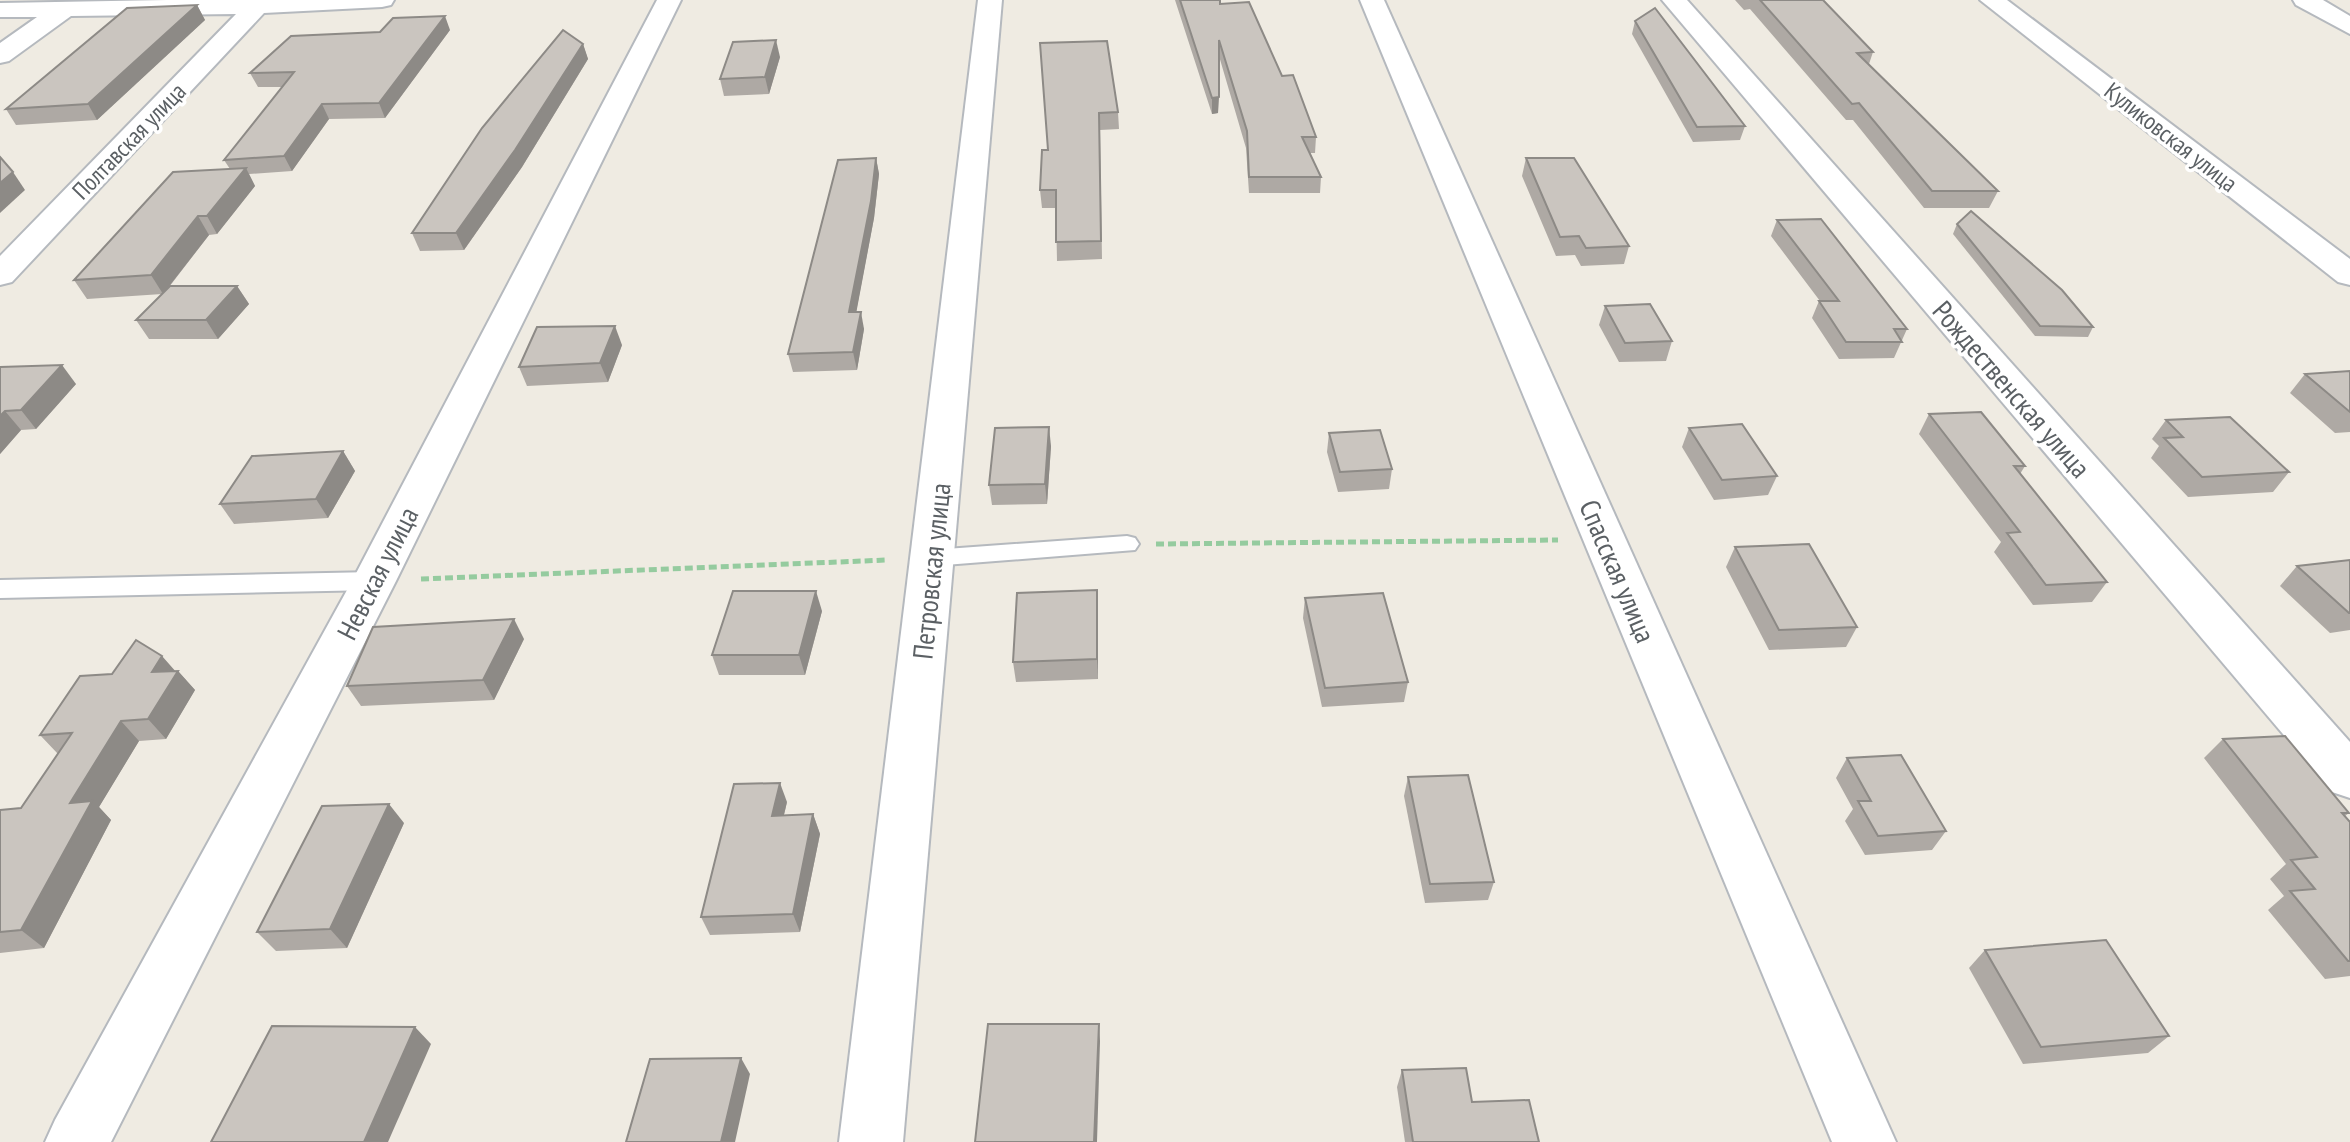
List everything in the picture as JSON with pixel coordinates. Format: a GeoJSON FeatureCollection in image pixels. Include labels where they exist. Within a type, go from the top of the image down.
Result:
{"type":"FeatureCollection","features":[{"type":"Feature","properties":{"kind":"street"},"geometry":{"type":"LineString","coordinates":[[0,10],[257,6],[382,0]]}},
{"type":"Feature","properties":{"kind":"street","name":"Невская улица"},"geometry":{"type":"LineString","coordinates":[[77,1142],[374,581],[669,0]]}},
{"type":"Feature","properties":{"kind":"street","name":"Петровская улица"},"geometry":{"type":"LineString","coordinates":[[871,1142],[990,0]]}},
{"type":"Feature","properties":{"kind":"street","name":"Спасская улица"},"geometry":{"type":"LineString","coordinates":[[1372,0],[1864,1142]]}},
{"type":"Feature","properties":{"kind":"street","name":"Рождественская улица"},"geometry":{"type":"LineString","coordinates":[[1674,0],[2350,777]]}},
{"type":"Feature","properties":{"kind":"street","name":"Куликовская улица"},"geometry":{"type":"LineString","coordinates":[[1992,0],[2350,275]]}},
{"type":"Feature","properties":{"kind":"street"},"geometry":{"type":"LineString","coordinates":[[2305,0],[2350,26]]}},
{"type":"Feature","properties":{"kind":"street","name":"Полтавская улица"},"geometry":{"type":"LineString","coordinates":[[0,275],[257,6]]}},
{"type":"Feature","properties":{"kind":"street"},"geometry":{"type":"LineString","coordinates":[[0,55],[65,9]]}},
{"type":"Feature","properties":{"kind":"lane"},"geometry":{"type":"LineString","coordinates":[[932,558],[1127,544]]}},
{"type":"Feature","properties":{"kind":"lane"},"geometry":{"type":"LineString","coordinates":[[0,589],[374,581]]}},
{"type":"Feature","properties":{"kind":"path"},"geometry":{"type":"LineString","coordinates":[[1127,544],[1604,540]]}},
{"type":"Feature","properties":{"kind":"path"},"geometry":{"type":"LineString","coordinates":[[374,581],[932,558]]}},
{"type":"Feature","properties":{"kind":"building"},"geometry":{"type":"Polygon","coordinates":[[[1180,0],[1220,0],[1220,4],[1249,2],[1282,76],[1293,75],[1316,137],[1302,137],[1321,177],[1249,177],[1247,131],[1219,40],[1219,97],[1212,98],[1180,0]]]}},
{"type":"Feature","properties":{"kind":"building"},"geometry":{"type":"Polygon","coordinates":[[[1760,0],[1823,0],[1873,52],[1857,53],[1998,191],[1932,191],[1859,103],[1852,104],[1760,0]]]}},
{"type":"Feature","properties":{"kind":"building"},"geometry":{"type":"Polygon","coordinates":[[[197,5],[88,104],[6,109],[127,8],[197,5]]]}},
{"type":"Feature","properties":{"kind":"building"},"geometry":{"type":"Polygon","coordinates":[[[1655,8],[1745,126],[1697,127],[1635,21],[1655,8]]]}},
{"type":"Feature","properties":{"kind":"building"},"geometry":{"type":"Polygon","coordinates":[[[445,16],[379,103],[322,104],[284,156],[224,160],[294,72],[250,73],[291,36],[380,32],[393,18],[445,16]]]}},
{"type":"Feature","properties":{"kind":"building"},"geometry":{"type":"Polygon","coordinates":[[[563,30],[583,44],[515,150],[456,233],[412,233],[482,128],[563,30]]]}},
{"type":"Feature","properties":{"kind":"building"},"geometry":{"type":"Polygon","coordinates":[[[776,40],[765,77],[720,79],[733,42],[776,40]]]}},
{"type":"Feature","properties":{"kind":"building"},"geometry":{"type":"Polygon","coordinates":[[[1107,41],[1118,112],[1099,113],[1101,241],[1056,242],[1056,190],[1040,190],[1042,150],[1048,150],[1040,43],[1107,41]]]}},
{"type":"Feature","properties":{"kind":"building"},"geometry":{"type":"Polygon","coordinates":[[[0,157],[13,172],[0,183],[0,157]]]}},
{"type":"Feature","properties":{"kind":"building"},"geometry":{"type":"Polygon","coordinates":[[[876,158],[871,201],[849,312],[861,312],[853,352],[788,354],[838,160],[876,158]]]}},
{"type":"Feature","properties":{"kind":"building"},"geometry":{"type":"Polygon","coordinates":[[[1526,158],[1574,158],[1629,246],[1586,248],[1579,236],[1560,237],[1526,158]]]}},
{"type":"Feature","properties":{"kind":"building"},"geometry":{"type":"Polygon","coordinates":[[[246,168],[207,216],[198,216],[151,275],[74,280],[173,172],[246,168]]]}},
{"type":"Feature","properties":{"kind":"building"},"geometry":{"type":"Polygon","coordinates":[[[1971,211],[2062,290],[2093,327],[2040,326],[1957,224],[1971,211]]]}},
{"type":"Feature","properties":{"kind":"building"},"geometry":{"type":"Polygon","coordinates":[[[1821,219],[1907,329],[1894,329],[1902,342],[1846,342],[1819,301],[1839,301],[1777,220],[1821,219]]]}},
{"type":"Feature","properties":{"kind":"building"},"geometry":{"type":"Polygon","coordinates":[[[170,286],[237,286],[206,320],[136,320],[170,286]]]}},
{"type":"Feature","properties":{"kind":"building"},"geometry":{"type":"Polygon","coordinates":[[[1650,304],[1672,341],[1625,343],[1605,306],[1650,304]]]}},
{"type":"Feature","properties":{"kind":"building"},"geometry":{"type":"Polygon","coordinates":[[[615,326],[600,363],[519,367],[537,327],[615,326]]]}},
{"type":"Feature","properties":{"kind":"building"},"geometry":{"type":"Polygon","coordinates":[[[62,365],[21,410],[5,411],[0,416],[0,367],[62,365]]]}},
{"type":"Feature","properties":{"kind":"building"},"geometry":{"type":"Polygon","coordinates":[[[2350,371],[2350,412],[2305,374],[2350,371]]]}},
{"type":"Feature","properties":{"kind":"building"},"geometry":{"type":"Polygon","coordinates":[[[1981,412],[2025,466],[2014,466],[2107,582],[2046,585],[2007,533],[2020,532],[1929,414],[1981,412]]]}},
{"type":"Feature","properties":{"kind":"building"},"geometry":{"type":"Polygon","coordinates":[[[2230,417],[2289,472],[2202,477],[2164,438],[2183,437],[2166,420],[2230,417]]]}},
{"type":"Feature","properties":{"kind":"building"},"geometry":{"type":"Polygon","coordinates":[[[1742,424],[1777,476],[1722,480],[1689,428],[1742,424]]]}},
{"type":"Feature","properties":{"kind":"building"},"geometry":{"type":"Polygon","coordinates":[[[1049,427],[1045,484],[989,485],[995,428],[1049,427]]]}},
{"type":"Feature","properties":{"kind":"building"},"geometry":{"type":"Polygon","coordinates":[[[1380,430],[1392,469],[1340,472],[1329,433],[1380,430]]]}},
{"type":"Feature","properties":{"kind":"building"},"geometry":{"type":"Polygon","coordinates":[[[343,451],[316,499],[220,504],[252,456],[343,451]]]}},
{"type":"Feature","properties":{"kind":"building"},"geometry":{"type":"Polygon","coordinates":[[[1809,544],[1857,627],[1779,630],[1735,547],[1809,544]]]}},
{"type":"Feature","properties":{"kind":"building"},"geometry":{"type":"Polygon","coordinates":[[[2350,560],[2350,613],[2297,566],[2350,560]]]}},
{"type":"Feature","properties":{"kind":"building"},"geometry":{"type":"Polygon","coordinates":[[[1097,590],[1097,659],[1013,662],[1017,593],[1097,590]]]}},
{"type":"Feature","properties":{"kind":"building"},"geometry":{"type":"Polygon","coordinates":[[[733,591],[816,591],[799,655],[712,655],[733,591]]]}},
{"type":"Feature","properties":{"kind":"building"},"geometry":{"type":"Polygon","coordinates":[[[1383,593],[1408,682],[1325,688],[1305,598],[1383,593]]]}},
{"type":"Feature","properties":{"kind":"building"},"geometry":{"type":"Polygon","coordinates":[[[514,619],[483,680],[347,686],[373,627],[514,619]]]}},
{"type":"Feature","properties":{"kind":"building"},"geometry":{"type":"Polygon","coordinates":[[[136,640],[162,656],[152,672],[178,671],[148,719],[121,721],[70,803],[92,801],[21,930],[0,932],[0,810],[21,808],[72,733],[40,735],[80,676],[112,674],[136,640]]]}},
{"type":"Feature","properties":{"kind":"building"},"geometry":{"type":"Polygon","coordinates":[[[2285,736],[2349,813],[2342,813],[2350,822],[2350,961],[2290,891],[2315,889],[2291,860],[2317,857],[2223,739],[2285,736]]]}},
{"type":"Feature","properties":{"kind":"building"},"geometry":{"type":"Polygon","coordinates":[[[1901,755],[1946,831],[1878,836],[1858,801],[1871,801],[1847,758],[1901,755]]]}},
{"type":"Feature","properties":{"kind":"building"},"geometry":{"type":"Polygon","coordinates":[[[1468,775],[1494,882],[1430,884],[1408,777],[1468,775]]]}},
{"type":"Feature","properties":{"kind":"building"},"geometry":{"type":"Polygon","coordinates":[[[780,783],[772,816],[813,814],[793,914],[701,917],[734,784],[780,783]]]}},
{"type":"Feature","properties":{"kind":"building"},"geometry":{"type":"Polygon","coordinates":[[[389,804],[330,929],[257,932],[322,806],[389,804]]]}},
{"type":"Feature","properties":{"kind":"building"},"geometry":{"type":"Polygon","coordinates":[[[2106,940],[2169,1036],[2041,1047],[1985,950],[2106,940]]]}},
{"type":"Feature","properties":{"kind":"building"},"geometry":{"type":"Polygon","coordinates":[[[988,1024],[1099,1024],[1094,1142],[975,1142],[988,1024]]]}},
{"type":"Feature","properties":{"kind":"building"},"geometry":{"type":"Polygon","coordinates":[[[272,1026],[415,1027],[364,1142],[211,1142],[272,1026]]]}},
{"type":"Feature","properties":{"kind":"building"},"geometry":{"type":"Polygon","coordinates":[[[741,1058],[721,1142],[626,1142],[650,1059],[741,1058]]]}},
{"type":"Feature","properties":{"kind":"building"},"geometry":{"type":"Polygon","coordinates":[[[1466,1068],[1472,1102],[1529,1100],[1539,1142],[1413,1142],[1402,1070],[1466,1068]]]}}]}
